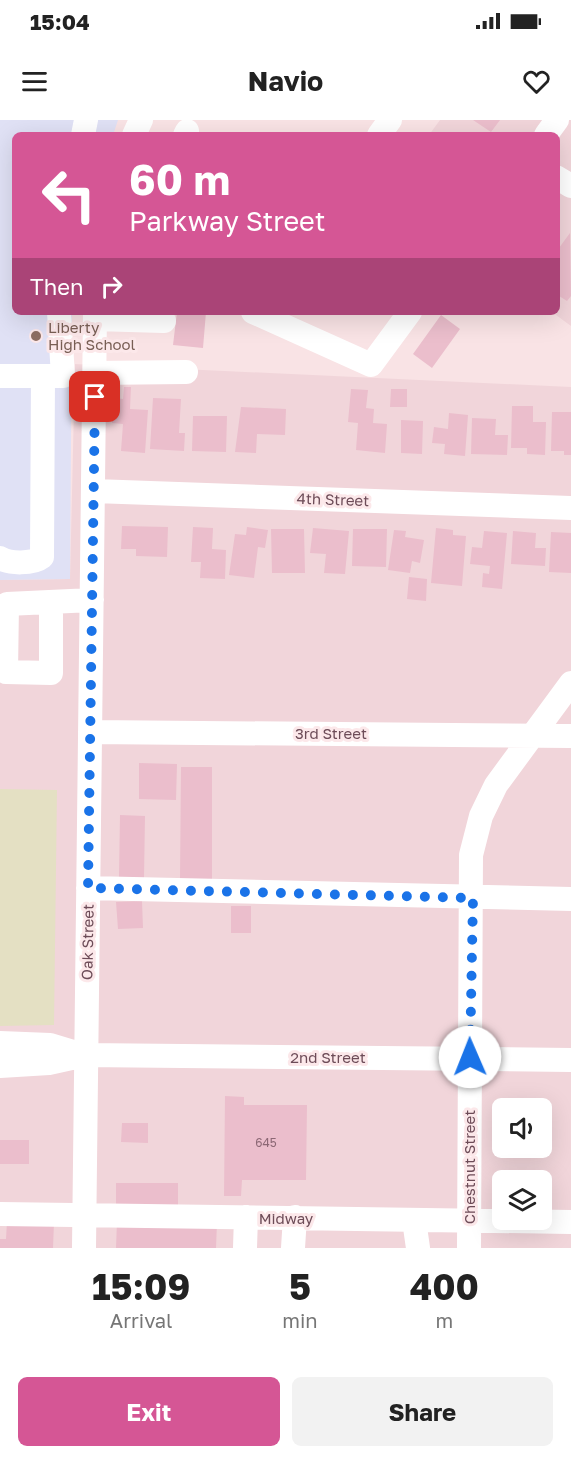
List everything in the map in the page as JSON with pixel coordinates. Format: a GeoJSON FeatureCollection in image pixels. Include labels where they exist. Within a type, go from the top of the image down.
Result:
{"type":"FeatureCollection","features":[{"type":"Feature","properties":{"kind":"street"},"geometry":{"type":"LineString","coordinates":[[0,376],[63,376],[59,315]]}},
{"type":"Feature","properties":{"kind":"street"},"geometry":{"type":"LineString","coordinates":[[260,315],[371,365],[408,315]]}},
{"type":"Feature","properties":{"kind":"street"},"geometry":{"type":"LineString","coordinates":[[95,316],[164,321]]}},
{"type":"Feature","properties":{"kind":"street","name":"Oak Street"},"geometry":{"type":"LineString","coordinates":[[84,1248],[95,316]]}},
{"type":"Feature","properties":{"kind":"street"},"geometry":{"type":"LineString","coordinates":[[95,373],[186,372]]}},
{"type":"Feature","properties":{"kind":"street"},"geometry":{"type":"LineString","coordinates":[[0,558],[6,561],[37,561],[42,557],[43,376]]}},
{"type":"Feature","properties":{"kind":"street","name":"4th Street"},"geometry":{"type":"LineString","coordinates":[[94,491],[571,508]]}},
{"type":"Feature","properties":{"kind":"street"},"geometry":{"type":"LineString","coordinates":[[51,602],[92,600]]}},
{"type":"Feature","properties":{"kind":"street","name":"Chestnut Street"},"geometry":{"type":"LineString","coordinates":[[469,1248],[473,898],[471,855],[481,816],[496,785],[571,683]]}},
{"type":"Feature","properties":{"kind":"street","name":"3rd Street"},"geometry":{"type":"LineString","coordinates":[[90,732],[571,735]]}},
{"type":"Feature","properties":{"kind":"street"},"geometry":{"type":"LineString","coordinates":[[88,888],[571,899]]}},
{"type":"Feature","properties":{"kind":"street","name":"2nd Street"},"geometry":{"type":"LineString","coordinates":[[0,1043],[50,1045],[86,1056]]}},
{"type":"Feature","properties":{"kind":"street","name":"2nd Street"},"geometry":{"type":"LineString","coordinates":[[0,1066],[48,1063],[86,1056],[470,1057],[571,1060]]}},
{"type":"Feature","properties":{"kind":"street","name":"Midway"},"geometry":{"type":"LineString","coordinates":[[0,1214],[571,1222]]}},
{"type":"Feature","properties":{"kind":"street"},"geometry":{"type":"LineString","coordinates":[[245,1248],[246,1217]]}},
{"type":"Feature","properties":{"kind":"street"},"geometry":{"type":"LineString","coordinates":[[293,1248],[295,1217]]}},
{"type":"Feature","properties":{"kind":"street"},"geometry":{"type":"LineString","coordinates":[[414,1220],[417,1248]]}},
{"type":"Feature","properties":{"kind":"shaded area","name":"Liberty High School"},"geometry":{"type":"Polygon","coordinates":[[[0,120],[118,120],[114,132],[12,132],[12,315],[72,315],[70,579],[0,580],[0,120]]]}},
{"type":"Feature","properties":{"kind":"shaded area"},"geometry":{"type":"Polygon","coordinates":[[[440,120],[571,120],[571,326],[556,315],[560,315],[560,132],[431,132],[440,120]]]}},
{"type":"Feature","properties":{"kind":"shaded area"},"geometry":{"type":"Polygon","coordinates":[[[75,364],[571,387],[571,1248],[0,1248],[0,580],[70,579],[75,364]]]}},
{"type":"Feature","properties":{"kind":"shaded area"},"geometry":{"type":"Polygon","coordinates":[[[0,789],[57,790],[54,1025],[0,1026],[0,789]]]}},
{"type":"Feature","properties":{"kind":"building"},"geometry":{"type":"Polygon","coordinates":[[[473,120],[500,120],[491,132],[473,120]]]}},
{"type":"Feature","properties":{"kind":"building"},"geometry":{"type":"Polygon","coordinates":[[[570,233],[571,296],[567,301],[560,297],[560,247],[570,233]]]}},
{"type":"Feature","properties":{"kind":"building"},"geometry":{"type":"Polygon","coordinates":[[[177,315],[206,315],[203,348],[173,345],[177,315]]]}},
{"type":"Feature","properties":{"kind":"building"},"geometry":{"type":"Polygon","coordinates":[[[441,315],[460,329],[432,368],[413,354],[441,315]]]}},
{"type":"Feature","properties":{"kind":"building"},"geometry":{"type":"Polygon","coordinates":[[[124,387],[131,387],[130,409],[148,410],[145,453],[121,451],[123,424],[112,423],[114,398],[123,399],[124,387]]]}},
{"type":"Feature","properties":{"kind":"building"},"geometry":{"type":"Polygon","coordinates":[[[351,389],[368,390],[366,408],[374,409],[373,423],[387,424],[385,453],[356,450],[358,423],[348,422],[351,389]]]}},
{"type":"Feature","properties":{"kind":"building"},"geometry":{"type":"Polygon","coordinates":[[[391,389],[407,389],[407,407],[390,407],[391,389]]]}},
{"type":"Feature","properties":{"kind":"building"},"geometry":{"type":"Polygon","coordinates":[[[153,398],[181,399],[179,433],[185,433],[184,451],[150,449],[153,398]]]}},
{"type":"Feature","properties":{"kind":"building"},"geometry":{"type":"Polygon","coordinates":[[[512,406],[533,406],[533,422],[546,422],[545,455],[527,454],[527,448],[511,448],[512,406]]]}},
{"type":"Feature","properties":{"kind":"building"},"geometry":{"type":"Polygon","coordinates":[[[241,407],[286,409],[285,435],[257,434],[256,453],[235,452],[241,407]]]}},
{"type":"Feature","properties":{"kind":"building"},"geometry":{"type":"Polygon","coordinates":[[[552,412],[571,412],[571,455],[564,455],[564,451],[551,451],[552,412]]]}},
{"type":"Feature","properties":{"kind":"building"},"geometry":{"type":"Polygon","coordinates":[[[449,413],[468,415],[465,456],[444,454],[445,444],[432,443],[434,427],[448,429],[449,413]]]}},
{"type":"Feature","properties":{"kind":"building"},"geometry":{"type":"Polygon","coordinates":[[[193,416],[227,416],[226,452],[192,451],[193,416]]]}},
{"type":"Feature","properties":{"kind":"building"},"geometry":{"type":"Polygon","coordinates":[[[472,418],[496,419],[495,435],[508,435],[507,455],[471,454],[472,418]]]}},
{"type":"Feature","properties":{"kind":"building"},"geometry":{"type":"Polygon","coordinates":[[[401,420],[423,421],[422,454],[401,453],[401,420]]]}},
{"type":"Feature","properties":{"kind":"building"},"geometry":{"type":"Polygon","coordinates":[[[122,526],[168,527],[167,557],[136,556],[136,549],[121,549],[122,526]]]}},
{"type":"Feature","properties":{"kind":"building"},"geometry":{"type":"Polygon","coordinates":[[[193,527],[213,528],[212,549],[226,550],[225,579],[200,578],[201,562],[191,562],[193,527]]]}},
{"type":"Feature","properties":{"kind":"building"},"geometry":{"type":"Polygon","coordinates":[[[247,527],[268,530],[265,548],[258,547],[254,578],[229,575],[235,534],[246,535],[247,527]]]}},
{"type":"Feature","properties":{"kind":"building"},"geometry":{"type":"Polygon","coordinates":[[[313,528],[349,531],[345,574],[324,573],[326,554],[310,553],[313,528]]]}},
{"type":"Feature","properties":{"kind":"building"},"geometry":{"type":"Polygon","coordinates":[[[436,528],[453,530],[453,535],[466,536],[462,586],[431,583],[436,528]]]}},
{"type":"Feature","properties":{"kind":"building"},"geometry":{"type":"Polygon","coordinates":[[[271,529],[304,529],[305,573],[272,573],[271,529]]]}},
{"type":"Feature","properties":{"kind":"building"},"geometry":{"type":"Polygon","coordinates":[[[353,529],[387,529],[386,567],[352,566],[353,529]]]}},
{"type":"Feature","properties":{"kind":"building"},"geometry":{"type":"Polygon","coordinates":[[[394,530],[406,531],[405,537],[424,540],[420,563],[412,561],[410,573],[388,570],[394,530]]]}},
{"type":"Feature","properties":{"kind":"building"},"geometry":{"type":"Polygon","coordinates":[[[484,531],[507,533],[502,589],[482,587],[483,573],[489,574],[490,566],[470,564],[472,547],[482,548],[484,531]]]}},
{"type":"Feature","properties":{"kind":"building"},"geometry":{"type":"Polygon","coordinates":[[[513,531],[536,533],[535,548],[546,548],[545,566],[511,564],[513,531]]]}},
{"type":"Feature","properties":{"kind":"building"},"geometry":{"type":"Polygon","coordinates":[[[551,532],[571,533],[571,573],[549,572],[551,532]]]}},
{"type":"Feature","properties":{"kind":"building"},"geometry":{"type":"Polygon","coordinates":[[[409,577],[427,579],[426,601],[407,599],[409,577]]]}},
{"type":"Feature","properties":{"kind":"building"},"geometry":{"type":"Polygon","coordinates":[[[139,763],[177,764],[176,800],[139,799],[139,763]]]}},
{"type":"Feature","properties":{"kind":"building"},"geometry":{"type":"Polygon","coordinates":[[[181,767],[212,767],[212,880],[180,879],[181,767]]]}},
{"type":"Feature","properties":{"kind":"building"},"geometry":{"type":"Polygon","coordinates":[[[120,815],[145,816],[144,878],[119,877],[120,815]]]}},
{"type":"Feature","properties":{"kind":"building"},"geometry":{"type":"Polygon","coordinates":[[[142,901],[143,928],[118,929],[116,902],[142,901]]]}},
{"type":"Feature","properties":{"kind":"building"},"geometry":{"type":"Polygon","coordinates":[[[231,906],[251,906],[251,933],[231,933],[231,906]]]}},
{"type":"Feature","properties":{"kind":"building"},"geometry":{"type":"Polygon","coordinates":[[[225,1096],[244,1097],[244,1105],[307,1105],[306,1180],[242,1180],[241,1196],[224,1196],[225,1096]]]}},
{"type":"Feature","properties":{"kind":"building"},"geometry":{"type":"Polygon","coordinates":[[[122,1123],[148,1123],[148,1143],[121,1142],[122,1123]]]}},
{"type":"Feature","properties":{"kind":"building"},"geometry":{"type":"Polygon","coordinates":[[[0,1140],[29,1140],[29,1164],[0,1164],[0,1140]]]}},
{"type":"Feature","properties":{"kind":"building"},"geometry":{"type":"Polygon","coordinates":[[[116,1183],[178,1183],[178,1206],[116,1206],[116,1183]]]}},
{"type":"Feature","properties":{"kind":"building"},"geometry":{"type":"Polygon","coordinates":[[[7,1221],[54,1222],[53,1248],[0,1248],[0,1239],[6,1239],[7,1221]]]}},
{"type":"Feature","properties":{"kind":"building"},"geometry":{"type":"Polygon","coordinates":[[[117,1221],[217,1222],[216,1248],[116,1248],[117,1221]]]}},
{"type":"Feature","properties":{"kind":"place","name":"Liberty High School"},"geometry":{"type":"Point","coordinates":[36,336]}},
{"type":"Feature","properties":{"kind":"route"},"geometry":{"type":"LineString","coordinates":[[95,397],[88,888],[473,898],[470,1057]]}}]}
